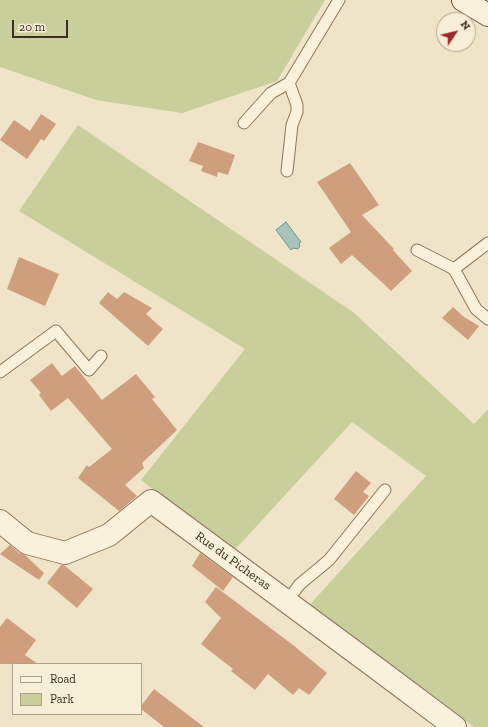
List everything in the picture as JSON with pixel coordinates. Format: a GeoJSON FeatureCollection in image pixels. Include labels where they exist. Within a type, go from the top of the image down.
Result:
{"type":"FeatureCollection","features":[{"type":"Feature","properties":{"kind":"street"},"geometry":{"type":"LineString","coordinates":[[463,0],[488,15]]}},
{"type":"Feature","properties":{"kind":"street","name":"Rue du Picheras"},"geometry":{"type":"LineString","coordinates":[[0,521],[27,543],[65,554],[109,535],[152,501],[455,727]]}},
{"type":"Feature","properties":{"kind":"lane"},"geometry":{"type":"LineString","coordinates":[[244,123],[271,93],[289,83],[339,0]]}},
{"type":"Feature","properties":{"kind":"lane"},"geometry":{"type":"LineString","coordinates":[[287,171],[292,125],[297,112],[297,105],[289,83]]}},
{"type":"Feature","properties":{"kind":"lane"},"geometry":{"type":"LineString","coordinates":[[454,270],[488,242]]}},
{"type":"Feature","properties":{"kind":"lane"},"geometry":{"type":"LineString","coordinates":[[417,250],[454,270],[476,309],[488,319]]}},
{"type":"Feature","properties":{"kind":"lane"},"geometry":{"type":"LineString","coordinates":[[0,372],[56,331],[89,370],[101,356]]}},
{"type":"Feature","properties":{"kind":"lane"},"geometry":{"type":"LineString","coordinates":[[287,601],[300,584],[329,560],[386,490]]}},
{"type":"Feature","properties":{"kind":"green space"},"geometry":{"type":"Polygon","coordinates":[[[0,0],[325,0],[277,81],[182,113],[96,100],[0,67],[0,0]]]}},
{"type":"Feature","properties":{"kind":"green space"},"geometry":{"type":"Polygon","coordinates":[[[78,125],[353,312],[474,424],[488,409],[488,727],[474,727],[305,610],[426,476],[352,422],[232,553],[141,480],[245,349],[19,211],[78,125]]]}},
{"type":"Feature","properties":{"kind":"water"},"geometry":{"type":"Polygon","coordinates":[[[286,222],[301,242],[299,243],[300,246],[298,249],[293,248],[291,250],[276,230],[286,222]]]}},
{"type":"Feature","properties":{"kind":"building"},"geometry":{"type":"Polygon","coordinates":[[[41,114],[56,124],[44,141],[41,139],[27,159],[0,140],[14,120],[30,131],[41,114]]]}},
{"type":"Feature","properties":{"kind":"building"},"geometry":{"type":"Polygon","coordinates":[[[198,142],[235,155],[228,175],[218,172],[217,177],[201,171],[203,166],[189,161],[198,142]]]}},
{"type":"Feature","properties":{"kind":"building"},"geometry":{"type":"Polygon","coordinates":[[[350,163],[379,205],[362,215],[394,249],[393,250],[412,271],[391,291],[352,255],[341,264],[329,248],[351,232],[317,182],[350,163]]]}},
{"type":"Feature","properties":{"kind":"building"},"geometry":{"type":"Polygon","coordinates":[[[19,257],[59,274],[45,306],[7,289],[19,257]]]}},
{"type":"Feature","properties":{"kind":"building"},"geometry":{"type":"Polygon","coordinates":[[[108,292],[117,299],[124,292],[152,308],[146,314],[163,329],[148,346],[99,303],[108,292]]]}},
{"type":"Feature","properties":{"kind":"building"},"geometry":{"type":"Polygon","coordinates":[[[453,307],[464,317],[479,326],[468,340],[442,318],[453,307]]]}},
{"type":"Feature","properties":{"kind":"building"},"geometry":{"type":"Polygon","coordinates":[[[52,363],[62,376],[75,366],[102,400],[136,374],[155,397],[152,399],[177,430],[142,463],[144,468],[125,485],[137,496],[119,511],[78,478],[87,465],[89,467],[112,449],[68,398],[51,411],[39,395],[41,393],[30,380],[52,363]]]}},
{"type":"Feature","properties":{"kind":"building"},"geometry":{"type":"Polygon","coordinates":[[[356,471],[371,483],[363,492],[369,496],[354,515],[334,499],[356,471]]]}},
{"type":"Feature","properties":{"kind":"building"},"geometry":{"type":"Polygon","coordinates":[[[10,545],[19,553],[25,555],[44,573],[39,580],[0,554],[10,545]]]}},
{"type":"Feature","properties":{"kind":"building"},"geometry":{"type":"Polygon","coordinates":[[[200,553],[233,577],[223,591],[192,566],[200,553]]]}},
{"type":"Feature","properties":{"kind":"building"},"geometry":{"type":"Polygon","coordinates":[[[61,565],[64,565],[93,589],[77,608],[47,583],[61,565]]]}},
{"type":"Feature","properties":{"kind":"building"},"geometry":{"type":"Polygon","coordinates":[[[216,587],[293,645],[327,673],[309,695],[299,688],[293,695],[268,674],[255,690],[231,671],[233,669],[201,644],[221,618],[205,602],[216,587]]]}},
{"type":"Feature","properties":{"kind":"building"},"geometry":{"type":"Polygon","coordinates":[[[7,618],[36,640],[25,655],[37,663],[0,664],[0,627],[7,618]]]}},
{"type":"Feature","properties":{"kind":"building"},"geometry":{"type":"Polygon","coordinates":[[[154,689],[204,727],[164,727],[142,710],[142,705],[154,689]]]}}]}
